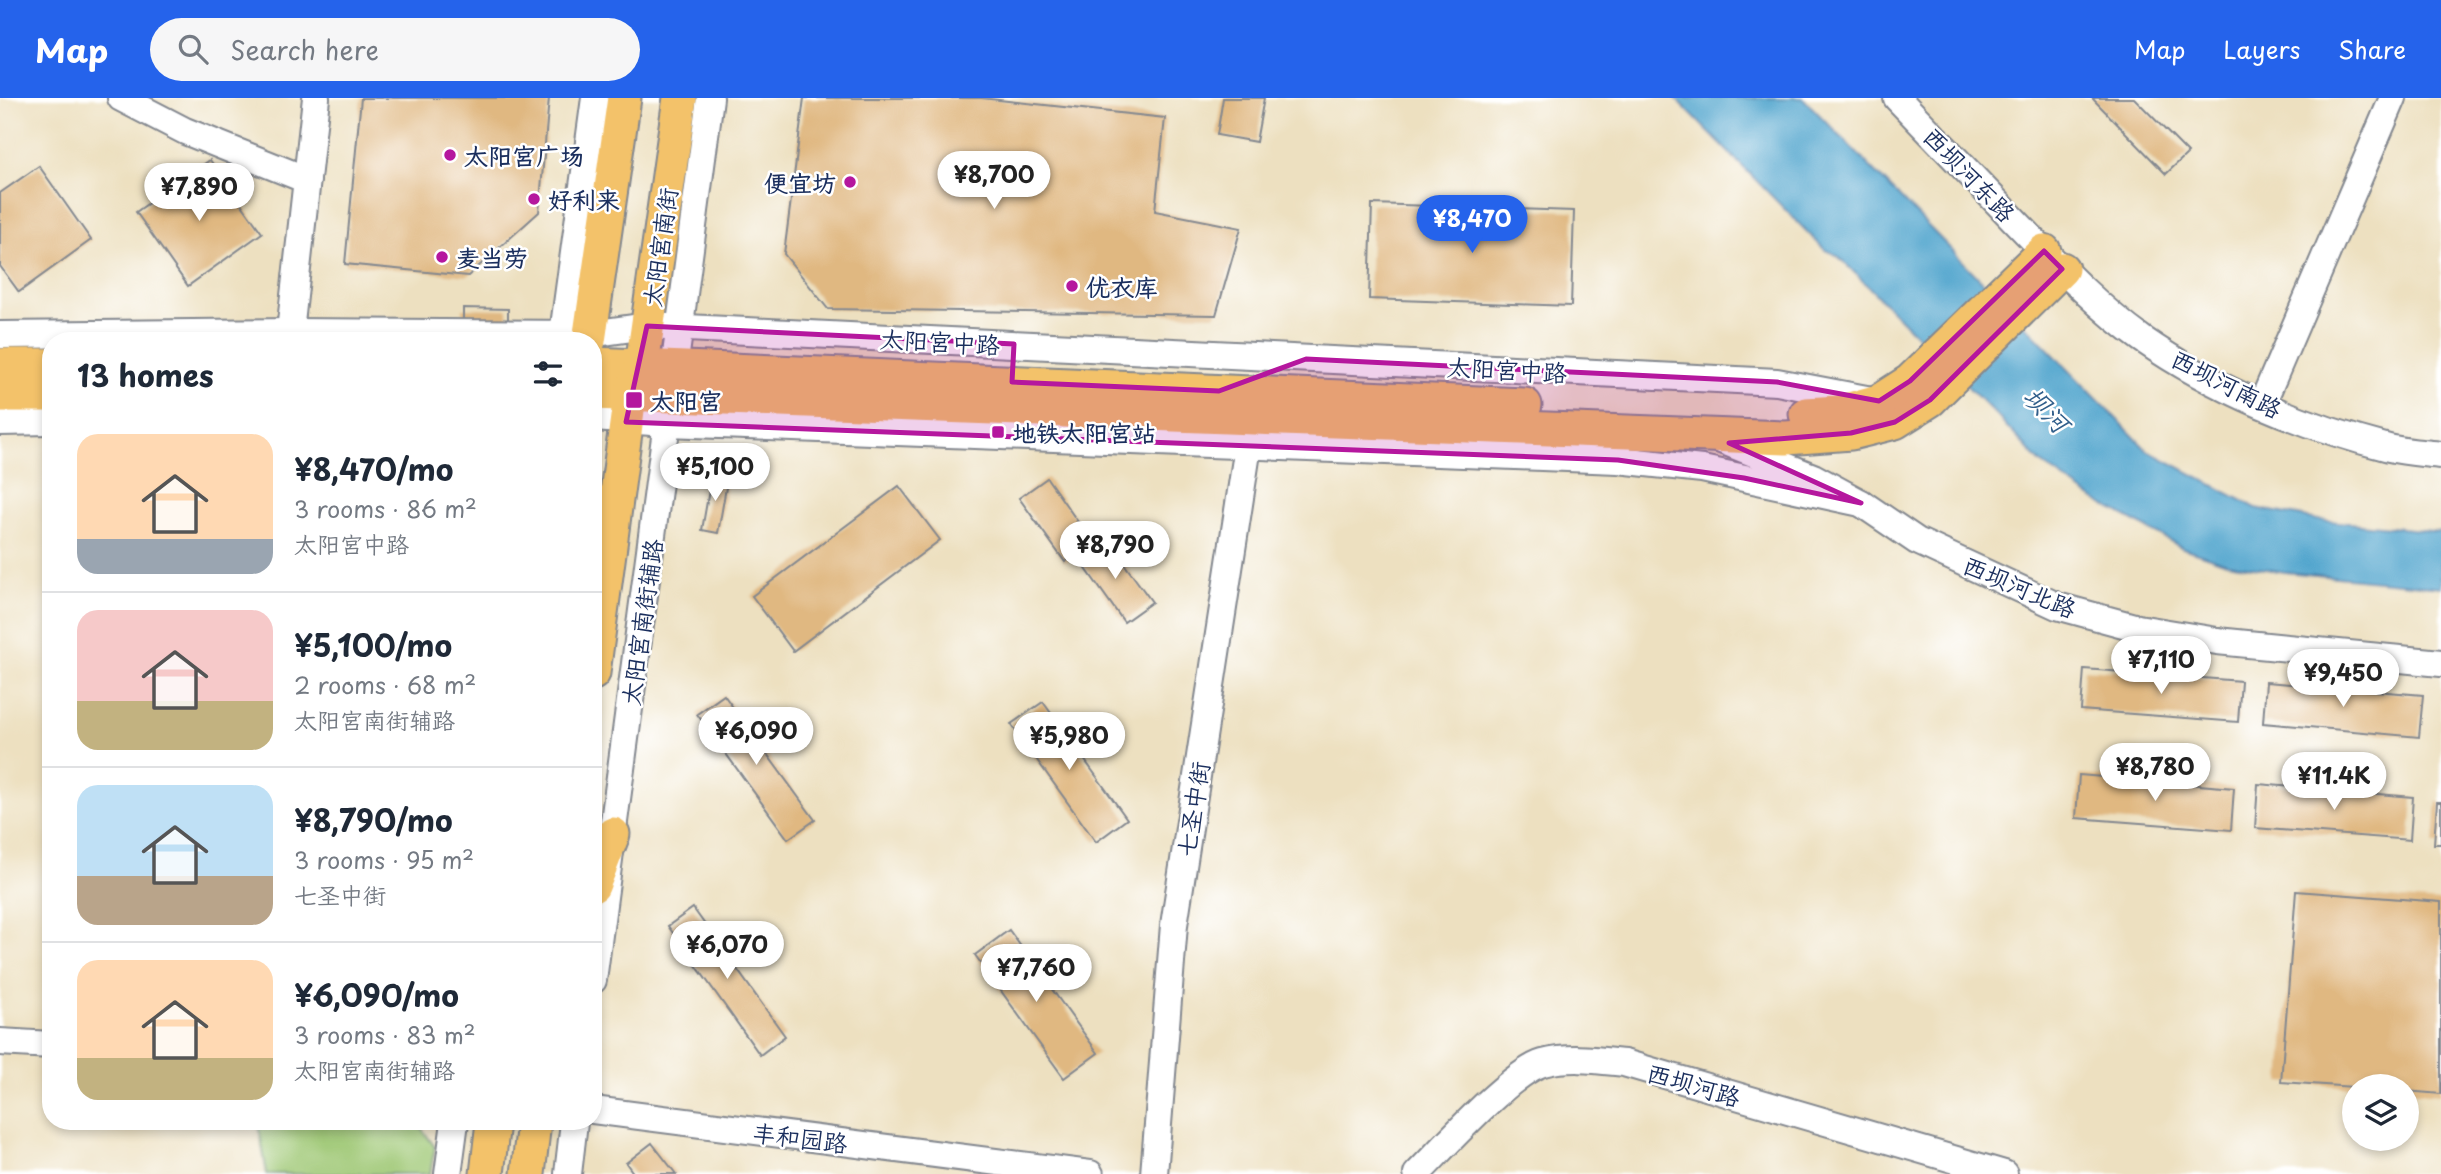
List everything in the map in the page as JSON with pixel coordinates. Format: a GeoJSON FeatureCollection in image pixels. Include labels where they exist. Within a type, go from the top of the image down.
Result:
{"type":"FeatureCollection","features":[{"type":"Feature","properties":{"kind":"main road"},"geometry":{"type":"LineString","coordinates":[[582,332],[624,98]]}},
{"type":"Feature","properties":{"kind":"main road","name":"太阳宫南街"},"geometry":{"type":"LineString","coordinates":[[602,610],[680,98]]}},
{"type":"Feature","properties":{"kind":"main road"},"geometry":{"type":"LineString","coordinates":[[1920,391],[2044,269]]}},
{"type":"Feature","properties":{"kind":"main road","name":"太阳宫中路"},"geometry":{"type":"LineString","coordinates":[[602,364],[633,394]]}},
{"type":"Feature","properties":{"kind":"main road"},"geometry":{"type":"LineString","coordinates":[[0,365],[42,365]]}},
{"type":"Feature","properties":{"kind":"main road","name":"太阳宫中路"},"geometry":{"type":"LineString","coordinates":[[671,395],[1012,382],[1776,416],[1839,412],[1920,391]]}},
{"type":"Feature","properties":{"kind":"main road","name":"太阳宫中路"},"geometry":{"type":"LineString","coordinates":[[602,393],[1786,438],[1851,433],[1895,422],[1920,391]]}},
{"type":"Feature","properties":{"kind":"main road"},"geometry":{"type":"LineString","coordinates":[[602,861],[612,834]]}},
{"type":"Feature","properties":{"kind":"main road"},"geometry":{"type":"LineString","coordinates":[[486,1174],[493,1130]]}},
{"type":"Feature","properties":{"kind":"main road"},"geometry":{"type":"LineString","coordinates":[[528,1174],[533,1130]]}},
{"type":"Feature","properties":{"kind":"street"},"geometry":{"type":"LineString","coordinates":[[121,98],[185,131],[307,180]]}},
{"type":"Feature","properties":{"kind":"street"},"geometry":{"type":"LineString","coordinates":[[290,332],[316,98]]}},
{"type":"Feature","properties":{"kind":"street"},"geometry":{"type":"LineString","coordinates":[[581,332],[595,98]]}},
{"type":"Feature","properties":{"kind":"street","name":"太阳宫南街辅路"},"geometry":{"type":"LineString","coordinates":[[602,911],[710,98]]}},
{"type":"Feature","properties":{"kind":"street","name":"西坝河东路"},"geometry":{"type":"LineString","coordinates":[[1897,98],[2044,269]]}},
{"type":"Feature","properties":{"kind":"street"},"geometry":{"type":"LineString","coordinates":[[2262,404],[2393,98]]}},
{"type":"Feature","properties":{"kind":"street","name":"西坝河南路"},"geometry":{"type":"LineString","coordinates":[[2044,269],[2180,362],[2262,404],[2348,436],[2391,448],[2441,455]]}},
{"type":"Feature","properties":{"kind":"street","name":"太阳宫中路"},"geometry":{"type":"LineString","coordinates":[[602,337],[647,326],[1014,344],[1777,382],[1879,401]]}},
{"type":"Feature","properties":{"kind":"street","name":"太阳宫中路"},"geometry":{"type":"LineString","coordinates":[[0,335],[42,336]]}},
{"type":"Feature","properties":{"kind":"street"},"geometry":{"type":"LineString","coordinates":[[1012,382],[1014,344]]}},
{"type":"Feature","properties":{"kind":"street"},"geometry":{"type":"LineString","coordinates":[[1219,391],[1306,359]]}},
{"type":"Feature","properties":{"kind":"street","name":"太阳宫中路"},"geometry":{"type":"LineString","coordinates":[[602,413],[633,394],[671,395],[1248,446],[1618,460],[1702,469],[1861,503]]}},
{"type":"Feature","properties":{"kind":"street"},"geometry":{"type":"LineString","coordinates":[[0,422],[37,401]]}},
{"type":"Feature","properties":{"kind":"street"},"geometry":{"type":"LineString","coordinates":[[1190,415],[1314,449]]}},
{"type":"Feature","properties":{"kind":"street","name":"西坝河北路"},"geometry":{"type":"LineString","coordinates":[[1710,435],[1812,477],[1861,503],[1917,541],[2057,606],[2138,628],[2217,640],[2441,663]]}},
{"type":"Feature","properties":{"kind":"street","name":"七圣中街"},"geometry":{"type":"LineString","coordinates":[[1154,1174],[1174,925],[1248,446]]}},
{"type":"Feature","properties":{"kind":"street"},"geometry":{"type":"LineString","coordinates":[[0,1041],[42,1044]]}},
{"type":"Feature","properties":{"kind":"street","name":"西坝河路"},"geometry":{"type":"LineString","coordinates":[[1417,1174],[1507,1085],[1540,1064],[1577,1058],[1623,1063],[2004,1174]]}},
{"type":"Feature","properties":{"kind":"street","name":"丰和园路"},"geometry":{"type":"LineString","coordinates":[[602,1111],[1090,1174]]}},
{"type":"Feature","properties":{"kind":"street"},"geometry":{"type":"LineString","coordinates":[[448,1174],[454,1130]]}},
{"type":"Feature","properties":{"kind":"street"},"geometry":{"type":"LineString","coordinates":[[568,1174],[574,1130]]}},
{"type":"Feature","properties":{"kind":"highlighted area"},"geometry":{"type":"Polygon","coordinates":[[[2044,251],[2062,269],[1930,400],[1895,422],[1851,433],[1729,443],[1861,503],[1744,478],[1618,460],[626,422],[647,326],[1014,344],[1012,382],[1219,391],[1306,359],[1777,382],[1879,401],[1910,381],[2044,251]]]}},
{"type":"Feature","properties":{"kind":"green space"},"geometry":{"type":"Polygon","coordinates":[[[259,1130],[423,1130],[435,1147],[430,1174],[267,1174],[259,1130]]]}},
{"type":"Feature","properties":{"kind":"water","name":"坝河"},"geometry":{"type":"Polygon","coordinates":[[[1675,98],[1803,98],[2147,450],[2256,508],[2318,520],[2441,532],[2441,587],[2285,572],[2227,563],[2183,548],[2093,499],[2041,463],[1837,255],[1825,250],[1675,98]]]}},
{"type":"Feature","properties":{"kind":"building","name":"太阳宫广场"},"geometry":{"type":"Polygon","coordinates":[[[361,98],[549,98],[539,212],[468,276],[345,264],[361,98]]]}},
{"type":"Feature","properties":{"kind":"building"},"geometry":{"type":"Polygon","coordinates":[[[804,98],[981,98],[1165,118],[1155,211],[1241,228],[1216,315],[828,309],[784,254],[804,98]]]}},
{"type":"Feature","properties":{"kind":"building"},"geometry":{"type":"Polygon","coordinates":[[[1223,98],[1264,98],[1256,142],[1217,135],[1223,98]]]}},
{"type":"Feature","properties":{"kind":"building"},"geometry":{"type":"Polygon","coordinates":[[[2092,98],[2134,98],[2188,153],[2166,174],[2092,98]]]}},
{"type":"Feature","properties":{"kind":"building"},"geometry":{"type":"Polygon","coordinates":[[[210,160],[262,233],[188,286],[136,212],[210,160]]]}},
{"type":"Feature","properties":{"kind":"building"},"geometry":{"type":"Polygon","coordinates":[[[39,166],[91,240],[19,292],[0,266],[0,193],[39,166]]]}},
{"type":"Feature","properties":{"kind":"building"},"geometry":{"type":"Polygon","coordinates":[[[1372,204],[1574,211],[1571,306],[1369,299],[1372,204]]]}},
{"type":"Feature","properties":{"kind":"building"},"geometry":{"type":"Polygon","coordinates":[[[463,308],[508,309],[508,324],[463,323],[463,308]]]}},
{"type":"Feature","properties":{"kind":"building"},"geometry":{"type":"Polygon","coordinates":[[[712,473],[728,476],[718,533],[702,530],[712,473]]]}},
{"type":"Feature","properties":{"kind":"building"},"geometry":{"type":"Polygon","coordinates":[[[1047,478],[1092,542],[1065,562],[1019,498],[1047,478]]]}},
{"type":"Feature","properties":{"kind":"building"},"geometry":{"type":"Polygon","coordinates":[[[899,486],[940,540],[793,651],[752,596],[899,486]]]}},
{"type":"Feature","properties":{"kind":"building"},"geometry":{"type":"Polygon","coordinates":[[[1106,539],[1152,602],[1124,622],[1079,559],[1106,539]]]}},
{"type":"Feature","properties":{"kind":"building"},"geometry":{"type":"Polygon","coordinates":[[[2084,669],[2241,681],[2238,722],[2081,710],[2084,669]]]}},
{"type":"Feature","properties":{"kind":"building"},"geometry":{"type":"Polygon","coordinates":[[[2266,682],[2423,695],[2419,737],[2263,723],[2266,682]]]}},
{"type":"Feature","properties":{"kind":"building"},"geometry":{"type":"Polygon","coordinates":[[[724,695],[815,820],[788,839],[697,714],[724,695]]]}},
{"type":"Feature","properties":{"kind":"building"},"geometry":{"type":"Polygon","coordinates":[[[1043,702],[1127,819],[1096,842],[1011,724],[1043,702]]]}},
{"type":"Feature","properties":{"kind":"building"},"geometry":{"type":"Polygon","coordinates":[[[2079,775],[2234,788],[2231,830],[2076,818],[2079,775]]]}},
{"type":"Feature","properties":{"kind":"building"},"geometry":{"type":"Polygon","coordinates":[[[2258,784],[2413,797],[2410,840],[2255,828],[2258,784]]]}},
{"type":"Feature","properties":{"kind":"building"},"geometry":{"type":"Polygon","coordinates":[[[2437,802],[2441,802],[2441,844],[2434,844],[2437,802]]]}},
{"type":"Feature","properties":{"kind":"building"},"geometry":{"type":"Polygon","coordinates":[[[2296,891],[2441,902],[2441,1094],[2419,1092],[2419,1074],[2342,1074],[2342,1086],[2281,1082],[2296,891]]]}},
{"type":"Feature","properties":{"kind":"building"},"geometry":{"type":"Polygon","coordinates":[[[693,908],[785,1036],[760,1055],[668,926],[693,908]]]}},
{"type":"Feature","properties":{"kind":"building"},"geometry":{"type":"Polygon","coordinates":[[[1009,930],[1098,1053],[1064,1078],[975,955],[1009,930]]]}},
{"type":"Feature","properties":{"kind":"building"},"geometry":{"type":"Polygon","coordinates":[[[652,1143],[676,1174],[634,1174],[626,1163],[652,1143]]]}},
{"type":"Feature","properties":{"kind":"place","name":"太阳宫广场"},"geometry":{"type":"Point","coordinates":[450,155]}},
{"type":"Feature","properties":{"kind":"place","name":"便宜坊"},"geometry":{"type":"Point","coordinates":[850,182]}},
{"type":"Feature","properties":{"kind":"place","name":"好利来"},"geometry":{"type":"Point","coordinates":[534,199]}},
{"type":"Feature","properties":{"kind":"place","name":"麦当劳"},"geometry":{"type":"Point","coordinates":[442,257]}},
{"type":"Feature","properties":{"kind":"place","name":"优衣库"},"geometry":{"type":"Point","coordinates":[1072,286]}},
{"type":"Feature","properties":{"kind":"place","name":"太阳宫"},"geometry":{"type":"Point","coordinates":[634,400]}},
{"type":"Feature","properties":{"kind":"place","name":"地铁太阳宫站"},"geometry":{"type":"Point","coordinates":[998,432]}}]}
